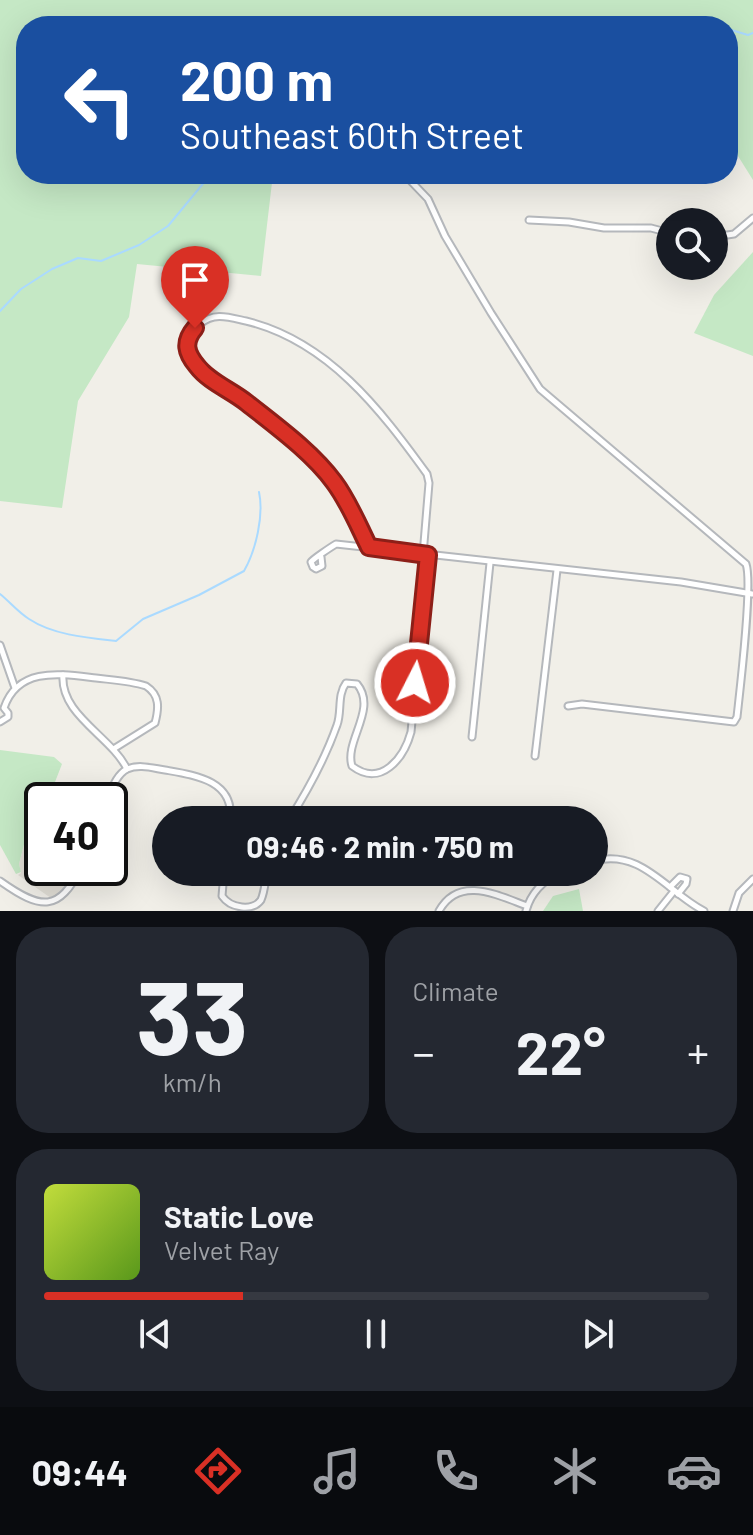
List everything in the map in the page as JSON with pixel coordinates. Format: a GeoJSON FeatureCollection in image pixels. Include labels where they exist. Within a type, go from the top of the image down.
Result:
{"type":"FeatureCollection","features":[{"type":"Feature","properties":{"kind":"street"},"geometry":{"type":"LineString","coordinates":[[414,184],[428,199],[445,236],[540,389],[746,564],[751,573],[752,594],[737,717],[730,723],[582,704],[568,706]]}},
{"type":"Feature","properties":{"kind":"street"},"geometry":{"type":"LineString","coordinates":[[728,235],[734,234],[753,218]]}},
{"type":"Feature","properties":{"kind":"street"},"geometry":{"type":"LineString","coordinates":[[529,220],[604,228],[656,229]]}},
{"type":"Feature","properties":{"kind":"street"},"geometry":{"type":"LineString","coordinates":[[298,806],[313,782],[337,726],[343,685],[354,683],[362,690],[360,725],[350,759],[355,769],[368,774],[393,766],[409,740],[429,483],[427,474],[335,365],[305,345],[251,322],[215,316],[206,320],[190,334],[186,346],[191,357],[202,372],[250,405],[333,479],[349,504],[369,547]]}},
{"type":"Feature","properties":{"kind":"street"},"geometry":{"type":"LineString","coordinates":[[321,557],[336,544],[681,582],[752,594]]}},
{"type":"Feature","properties":{"kind":"street"},"geometry":{"type":"LineString","coordinates":[[472,737],[490,563]]}},
{"type":"Feature","properties":{"kind":"street"},"geometry":{"type":"LineString","coordinates":[[535,756],[557,570]]}},
{"type":"Feature","properties":{"kind":"street"},"geometry":{"type":"LineString","coordinates":[[0,645],[15,688]]}},
{"type":"Feature","properties":{"kind":"street"},"geometry":{"type":"LineString","coordinates":[[63,675],[62,688],[70,705],[115,748],[127,769]]}},
{"type":"Feature","properties":{"kind":"street"},"geometry":{"type":"LineString","coordinates":[[0,722],[8,717],[8,711],[2,708],[15,688],[36,677],[63,675],[136,683],[150,688],[158,701],[155,723],[115,748]]}},
{"type":"Feature","properties":{"kind":"street"},"geometry":{"type":"LineString","coordinates":[[115,782],[127,769],[143,766],[191,775],[216,784],[229,800],[229,806]]}},
{"type":"Feature","properties":{"kind":"street"},"geometry":{"type":"LineString","coordinates":[[608,858],[644,867],[704,911]]}},
{"type":"Feature","properties":{"kind":"street"},"geometry":{"type":"LineString","coordinates":[[733,911],[739,893],[753,879]]}},
{"type":"Feature","properties":{"kind":"street"},"geometry":{"type":"LineString","coordinates":[[0,881],[23,899],[45,908],[57,907],[66,901],[75,886]]}},
{"type":"Feature","properties":{"kind":"street"},"geometry":{"type":"LineString","coordinates":[[223,886],[222,896],[231,907],[240,910],[254,909],[260,903],[264,886]]}},
{"type":"Feature","properties":{"kind":"street"},"geometry":{"type":"LineString","coordinates":[[439,911],[455,894],[471,890],[485,891],[526,908],[541,886]]}},
{"type":"Feature","properties":{"kind":"street"},"geometry":{"type":"LineString","coordinates":[[658,911],[674,891]]}},
{"type":"Feature","properties":{"kind":"shaded area"},"geometry":{"type":"Polygon","coordinates":[[[24,845],[24,879],[18,875],[21,873],[19,864],[24,845]]]}},
{"type":"Feature","properties":{"kind":"shaded area"},"geometry":{"type":"Polygon","coordinates":[[[34,886],[71,886],[58,903],[34,886]]]}},
{"type":"Feature","properties":{"kind":"green space"},"geometry":{"type":"Polygon","coordinates":[[[0,0],[753,0],[753,180],[738,156],[738,16],[16,16],[16,184],[272,184],[261,276],[137,264],[129,317],[78,401],[62,508],[0,501],[0,0]]]}},
{"type":"Feature","properties":{"kind":"green space"},"geometry":{"type":"Polygon","coordinates":[[[753,252],[753,356],[694,333],[714,295],[753,252]]]}},
{"type":"Feature","properties":{"kind":"green space"},"geometry":{"type":"Polygon","coordinates":[[[0,750],[54,757],[62,764],[55,782],[24,782],[21,872],[16,874],[0,845],[0,750]]]}},
{"type":"Feature","properties":{"kind":"green space"},"geometry":{"type":"Polygon","coordinates":[[[579,889],[583,911],[543,911],[553,896],[579,889]]]}},
{"type":"Feature","properties":{"kind":"waterway"},"geometry":{"type":"LineString","coordinates":[[738,32],[753,33]]}},
{"type":"Feature","properties":{"kind":"waterway"},"geometry":{"type":"LineString","coordinates":[[0,311],[21,289],[52,269],[78,258],[101,261],[139,245],[168,226],[203,184]]}},
{"type":"Feature","properties":{"kind":"waterway"},"geometry":{"type":"LineString","coordinates":[[0,594],[25,616],[49,629],[116,641],[143,619],[244,571],[258,532],[259,492]]}},
{"type":"Feature","properties":{"kind":"route"},"geometry":{"type":"LineString","coordinates":[[195,328],[186,346],[195,365],[243,400],[333,479],[349,504],[369,547],[428,555],[415,683]]}}]}
